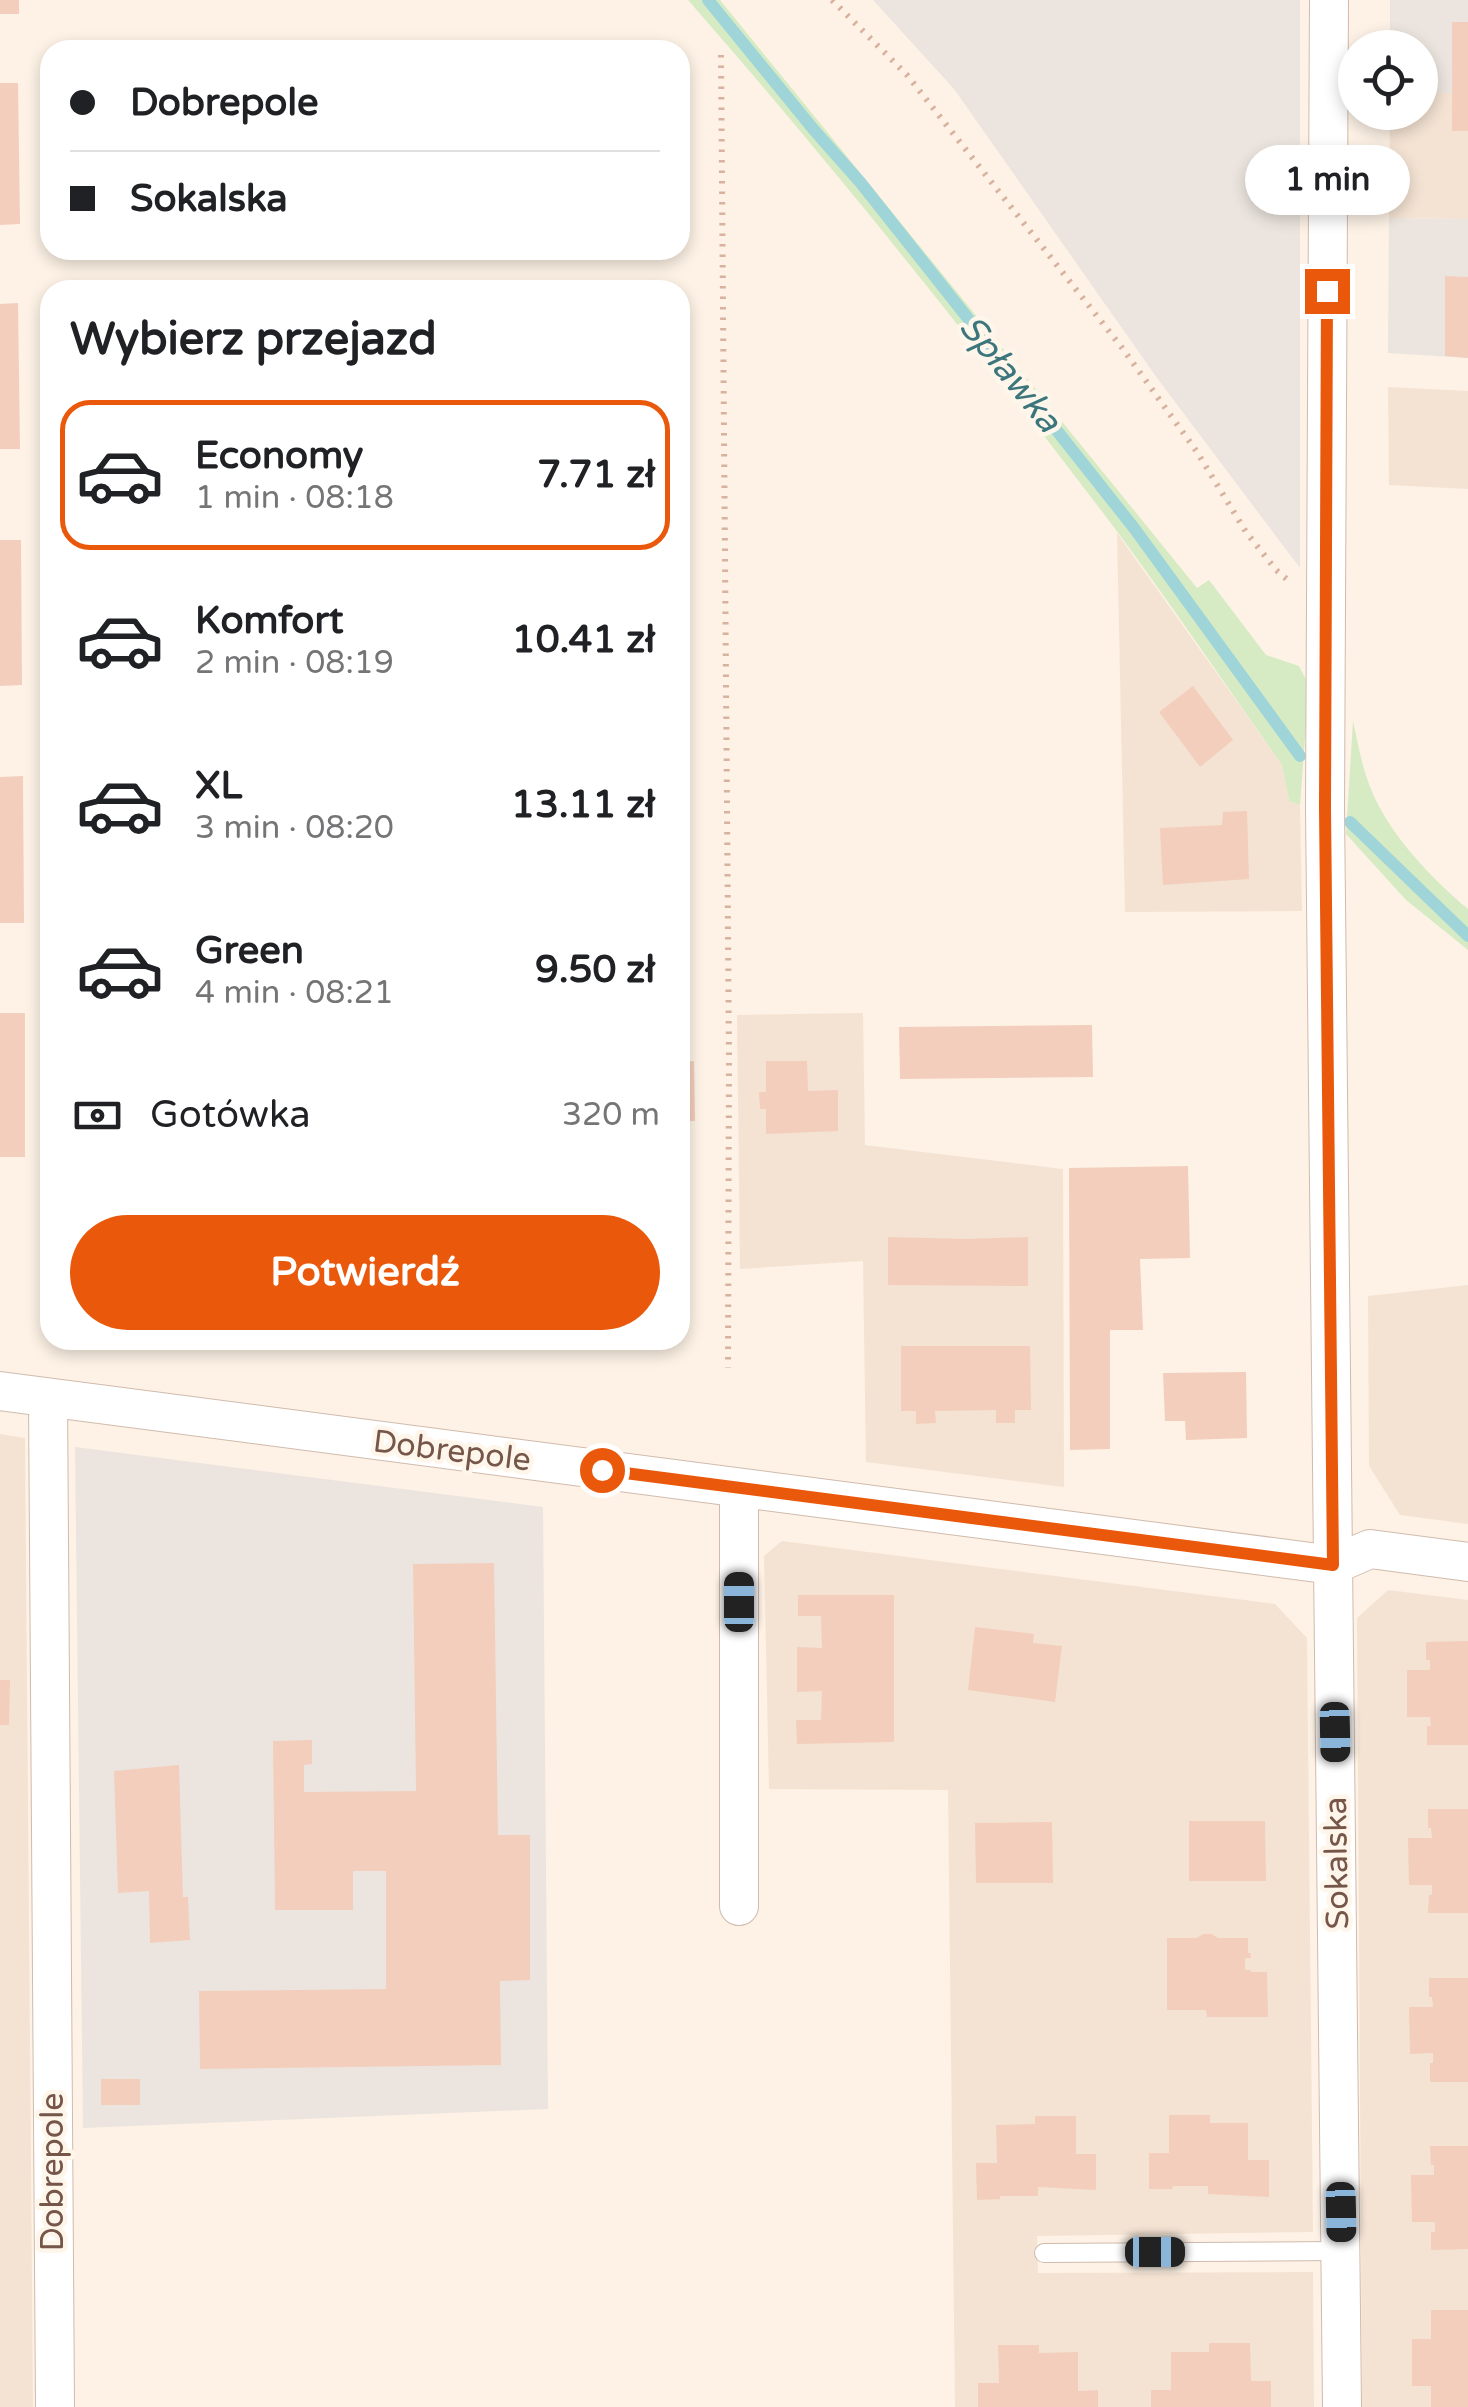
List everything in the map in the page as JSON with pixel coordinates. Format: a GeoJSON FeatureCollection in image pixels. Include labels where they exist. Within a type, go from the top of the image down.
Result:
{"type":"FeatureCollection","features":[{"type":"Feature","properties":{"kind":"street","name":"Sokalska"},"geometry":{"type":"LineString","coordinates":[[1329,0],[1325,828],[1342,2407]]}},
{"type":"Feature","properties":{"kind":"street","name":"Dobrepole"},"geometry":{"type":"LineString","coordinates":[[0,1392],[1333,1565]]}},
{"type":"Feature","properties":{"kind":"street","name":"Dobrepole"},"geometry":{"type":"LineString","coordinates":[[48,1398],[55,2407]]}},
{"type":"Feature","properties":{"kind":"street"},"geometry":{"type":"LineString","coordinates":[[738,1906],[739,1488]]}},
{"type":"Feature","properties":{"kind":"street"},"geometry":{"type":"LineString","coordinates":[[1333,1565],[1370,1549],[1468,1562]]}},
{"type":"Feature","properties":{"kind":"lane"},"geometry":{"type":"LineString","coordinates":[[1044,2253],[1342,2251]]}},
{"type":"Feature","properties":{"kind":"path"},"geometry":{"type":"LineString","coordinates":[[832,0],[907,75],[1124,349],[1198,452],[1246,532],[1276,570],[1292,584],[1326,599]]}},
{"type":"Feature","properties":{"kind":"path"},"geometry":{"type":"LineString","coordinates":[[721,54],[728,1368]]}},
{"type":"Feature","properties":{"kind":"shaded area"},"geometry":{"type":"Polygon","coordinates":[[[873,0],[1300,0],[1300,568],[1157,378],[954,89],[873,0]]]}},
{"type":"Feature","properties":{"kind":"shaded area"},"geometry":{"type":"Polygon","coordinates":[[[1390,0],[1468,0],[1468,93],[1438,93],[1438,30],[1390,30],[1390,0]]]}},
{"type":"Feature","properties":{"kind":"shaded area"},"geometry":{"type":"Polygon","coordinates":[[[1438,93],[1468,93],[1468,219],[1389,218],[1390,130],[1438,130],[1438,93]]]}},
{"type":"Feature","properties":{"kind":"shaded area"},"geometry":{"type":"Polygon","coordinates":[[[1389,218],[1468,219],[1468,358],[1388,353],[1389,218]]]}},
{"type":"Feature","properties":{"kind":"shaded area"},"geometry":{"type":"Polygon","coordinates":[[[1388,387],[1468,391],[1468,489],[1389,485],[1388,387]]]}},
{"type":"Feature","properties":{"kind":"shaded area"},"geometry":{"type":"Polygon","coordinates":[[[1117,533],[1282,765],[1289,801],[1300,805],[1302,911],[1125,912],[1117,533]]]}},
{"type":"Feature","properties":{"kind":"shaded area"},"geometry":{"type":"Polygon","coordinates":[[[863,1013],[865,1145],[1063,1169],[1064,1487],[866,1462],[863,1261],[740,1269],[737,1015],[863,1013]]]}},
{"type":"Feature","properties":{"kind":"shaded area"},"geometry":{"type":"Polygon","coordinates":[[[1468,1285],[1468,1524],[1400,1515],[1369,1466],[1368,1296],[1468,1285]]]}},
{"type":"Feature","properties":{"kind":"shaded area"},"geometry":{"type":"Polygon","coordinates":[[[0,1434],[25,1438],[33,2407],[0,2407],[0,1434]]]}},
{"type":"Feature","properties":{"kind":"shaded area"},"geometry":{"type":"Polygon","coordinates":[[[75,1447],[543,1507],[548,2109],[83,2128],[75,1447]]]}},
{"type":"Feature","properties":{"kind":"shaded area"},"geometry":{"type":"Polygon","coordinates":[[[782,1541],[1275,1604],[1307,1638],[1313,2232],[1037,2236],[1038,2273],[1313,2272],[1314,2407],[955,2407],[948,1790],[769,1789],[764,1556],[782,1541]]]}},
{"type":"Feature","properties":{"kind":"shaded area"},"geometry":{"type":"Polygon","coordinates":[[[1388,1590],[1468,1600],[1468,2407],[1362,2407],[1357,1618],[1388,1590]]]}},
{"type":"Feature","properties":{"kind":"green space"},"geometry":{"type":"Polygon","coordinates":[[[688,0],[720,0],[1197,588],[1209,580],[1266,655],[1299,666],[1309,685],[1300,805],[1289,801],[1282,765],[1116,530],[907,261],[688,0]]]}},
{"type":"Feature","properties":{"kind":"green space"},"geometry":{"type":"Polygon","coordinates":[[[1353,721],[1368,781],[1388,822],[1426,869],[1468,909],[1468,950],[1406,900],[1346,834],[1353,721]]]}},
{"type":"Feature","properties":{"kind":"building"},"geometry":{"type":"Polygon","coordinates":[[[0,0],[19,0],[19,14],[0,14],[0,0]]]}},
{"type":"Feature","properties":{"kind":"building"},"geometry":{"type":"Polygon","coordinates":[[[1452,22],[1468,22],[1468,131],[1452,131],[1452,22]]]}},
{"type":"Feature","properties":{"kind":"building"},"geometry":{"type":"Polygon","coordinates":[[[0,83],[18,83],[20,224],[0,225],[0,83]]]}},
{"type":"Feature","properties":{"kind":"building"},"geometry":{"type":"Polygon","coordinates":[[[1445,276],[1468,277],[1468,358],[1445,356],[1445,276]]]}},
{"type":"Feature","properties":{"kind":"building"},"geometry":{"type":"Polygon","coordinates":[[[18,303],[20,449],[0,449],[0,304],[18,303]]]}},
{"type":"Feature","properties":{"kind":"building"},"geometry":{"type":"Polygon","coordinates":[[[0,540],[21,540],[22,685],[0,686],[0,540]]]}},
{"type":"Feature","properties":{"kind":"building"},"geometry":{"type":"Polygon","coordinates":[[[1193,686],[1233,740],[1200,767],[1159,712],[1193,686]]]}},
{"type":"Feature","properties":{"kind":"building"},"geometry":{"type":"Polygon","coordinates":[[[23,776],[24,923],[0,923],[0,777],[23,776]]]}},
{"type":"Feature","properties":{"kind":"building"},"geometry":{"type":"Polygon","coordinates":[[[1247,811],[1249,879],[1163,885],[1160,828],[1222,825],[1223,812],[1247,811]]]}},
{"type":"Feature","properties":{"kind":"building"},"geometry":{"type":"Polygon","coordinates":[[[0,1013],[25,1013],[25,1157],[0,1157],[0,1013]]]}},
{"type":"Feature","properties":{"kind":"building"},"geometry":{"type":"Polygon","coordinates":[[[1092,1025],[1093,1077],[900,1079],[899,1027],[1092,1025]]]}},
{"type":"Feature","properties":{"kind":"building"},"geometry":{"type":"Polygon","coordinates":[[[690,1061],[694,1061],[695,1121],[690,1121],[690,1061]]]}},
{"type":"Feature","properties":{"kind":"building"},"geometry":{"type":"Polygon","coordinates":[[[766,1061],[807,1061],[808,1091],[838,1090],[838,1131],[766,1134],[766,1109],[760,1109],[759,1092],[766,1092],[766,1061]]]}},
{"type":"Feature","properties":{"kind":"building"},"geometry":{"type":"Polygon","coordinates":[[[1188,1166],[1190,1258],[1140,1259],[1143,1330],[1110,1330],[1110,1449],[1070,1450],[1069,1168],[1188,1166]]]}},
{"type":"Feature","properties":{"kind":"building"},"geometry":{"type":"Polygon","coordinates":[[[888,1237],[1028,1237],[1028,1286],[888,1285],[888,1237]]]}},
{"type":"Feature","properties":{"kind":"building"},"geometry":{"type":"Polygon","coordinates":[[[901,1346],[1030,1346],[1031,1410],[1015,1410],[1015,1423],[996,1423],[996,1410],[935,1411],[936,1423],[916,1424],[916,1411],[901,1411],[901,1346]]]}},
{"type":"Feature","properties":{"kind":"building"},"geometry":{"type":"Polygon","coordinates":[[[1246,1372],[1247,1438],[1186,1440],[1185,1421],[1165,1421],[1163,1373],[1246,1372]]]}},
{"type":"Feature","properties":{"kind":"building"},"geometry":{"type":"Polygon","coordinates":[[[494,1563],[498,1835],[530,1835],[530,1980],[500,1981],[501,2065],[200,2069],[199,1991],[386,1989],[386,1871],[353,1871],[353,1910],[275,1910],[273,1741],[312,1740],[312,1764],[304,1765],[304,1792],[416,1791],[413,1564],[494,1563]]]}},
{"type":"Feature","properties":{"kind":"building"},"geometry":{"type":"Polygon","coordinates":[[[798,1595],[894,1595],[894,1742],[797,1744],[796,1720],[821,1720],[822,1691],[797,1692],[797,1647],[822,1648],[821,1616],[798,1616],[798,1595]]]}},
{"type":"Feature","properties":{"kind":"building"},"geometry":{"type":"Polygon","coordinates":[[[975,1627],[1034,1634],[1033,1643],[1062,1646],[1055,1702],[968,1690],[975,1627]]]}},
{"type":"Feature","properties":{"kind":"building"},"geometry":{"type":"Polygon","coordinates":[[[1468,1641],[1468,1745],[1427,1745],[1430,1717],[1407,1717],[1407,1670],[1430,1670],[1426,1642],[1468,1641]]]}},
{"type":"Feature","properties":{"kind":"building"},"geometry":{"type":"Polygon","coordinates":[[[0,1680],[10,1680],[9,1725],[0,1725],[0,1680]]]}},
{"type":"Feature","properties":{"kind":"building"},"geometry":{"type":"Polygon","coordinates":[[[179,1765],[183,1897],[188,1897],[190,1940],[150,1943],[149,1891],[118,1893],[114,1771],[179,1765]]]}},
{"type":"Feature","properties":{"kind":"building"},"geometry":{"type":"Polygon","coordinates":[[[1428,1809],[1468,1809],[1468,1913],[1428,1913],[1432,1885],[1409,1885],[1408,1838],[1432,1838],[1428,1809]]]}},
{"type":"Feature","properties":{"kind":"building"},"geometry":{"type":"Polygon","coordinates":[[[1189,1821],[1265,1821],[1266,1881],[1189,1881],[1189,1821]]]}},
{"type":"Feature","properties":{"kind":"building"},"geometry":{"type":"Polygon","coordinates":[[[1052,1822],[1053,1883],[976,1883],[975,1823],[1052,1822]]]}},
{"type":"Feature","properties":{"kind":"building"},"geometry":{"type":"Polygon","coordinates":[[[1203,1934],[1248,1938],[1251,1958],[1245,1958],[1245,1970],[1267,1972],[1268,2017],[1207,2017],[1206,2010],[1167,2010],[1167,1938],[1197,1938],[1203,1934]]]}},
{"type":"Feature","properties":{"kind":"building"},"geometry":{"type":"Polygon","coordinates":[[[1429,1978],[1468,1978],[1468,2082],[1430,2082],[1433,2053],[1410,2054],[1409,2007],[1433,2007],[1429,1978]]]}},
{"type":"Feature","properties":{"kind":"building"},"geometry":{"type":"Polygon","coordinates":[[[101,2079],[140,2079],[140,2105],[101,2105],[101,2079]]]}},
{"type":"Feature","properties":{"kind":"building"},"geometry":{"type":"Polygon","coordinates":[[[1169,2115],[1210,2115],[1210,2123],[1248,2123],[1248,2160],[1269,2160],[1269,2197],[1208,2194],[1208,2186],[1149,2189],[1149,2153],[1169,2153],[1169,2115]]]}},
{"type":"Feature","properties":{"kind":"building"},"geometry":{"type":"Polygon","coordinates":[[[1035,2116],[1076,2116],[1076,2154],[1096,2154],[1096,2190],[1038,2187],[1038,2196],[977,2200],[976,2163],[997,2163],[996,2125],[1035,2124],[1035,2116]]]}},
{"type":"Feature","properties":{"kind":"building"},"geometry":{"type":"Polygon","coordinates":[[[1430,2146],[1468,2146],[1468,2249],[1431,2250],[1435,2222],[1412,2222],[1411,2175],[1434,2175],[1430,2146]]]}},
{"type":"Feature","properties":{"kind":"building"},"geometry":{"type":"Polygon","coordinates":[[[1431,2310],[1468,2310],[1468,2407],[1431,2407],[1431,2386],[1412,2386],[1412,2339],[1431,2339],[1431,2310]]]}},
{"type":"Feature","properties":{"kind":"building"},"geometry":{"type":"Polygon","coordinates":[[[1209,2343],[1250,2343],[1251,2381],[1271,2381],[1271,2407],[1151,2407],[1151,2390],[1171,2390],[1171,2352],[1209,2352],[1209,2343]]]}},
{"type":"Feature","properties":{"kind":"building"},"geometry":{"type":"Polygon","coordinates":[[[998,2345],[1039,2345],[1039,2353],[1078,2352],[1078,2391],[1098,2390],[1098,2407],[978,2407],[978,2383],[999,2383],[998,2345]]]}},
{"type":"Feature","properties":{"kind":"waterway","name":"Spławka"},"geometry":{"type":"LineString","coordinates":[[708,0],[860,182],[1134,528],[1300,756]]}},
{"type":"Feature","properties":{"kind":"waterway","name":"Spławka"},"geometry":{"type":"LineString","coordinates":[[1350,822],[1468,936]]}},
{"type":"Feature","properties":{"kind":"route"},"geometry":{"type":"LineString","coordinates":[[602,1470],[1333,1565],[1325,808],[1327,291]]}}]}
